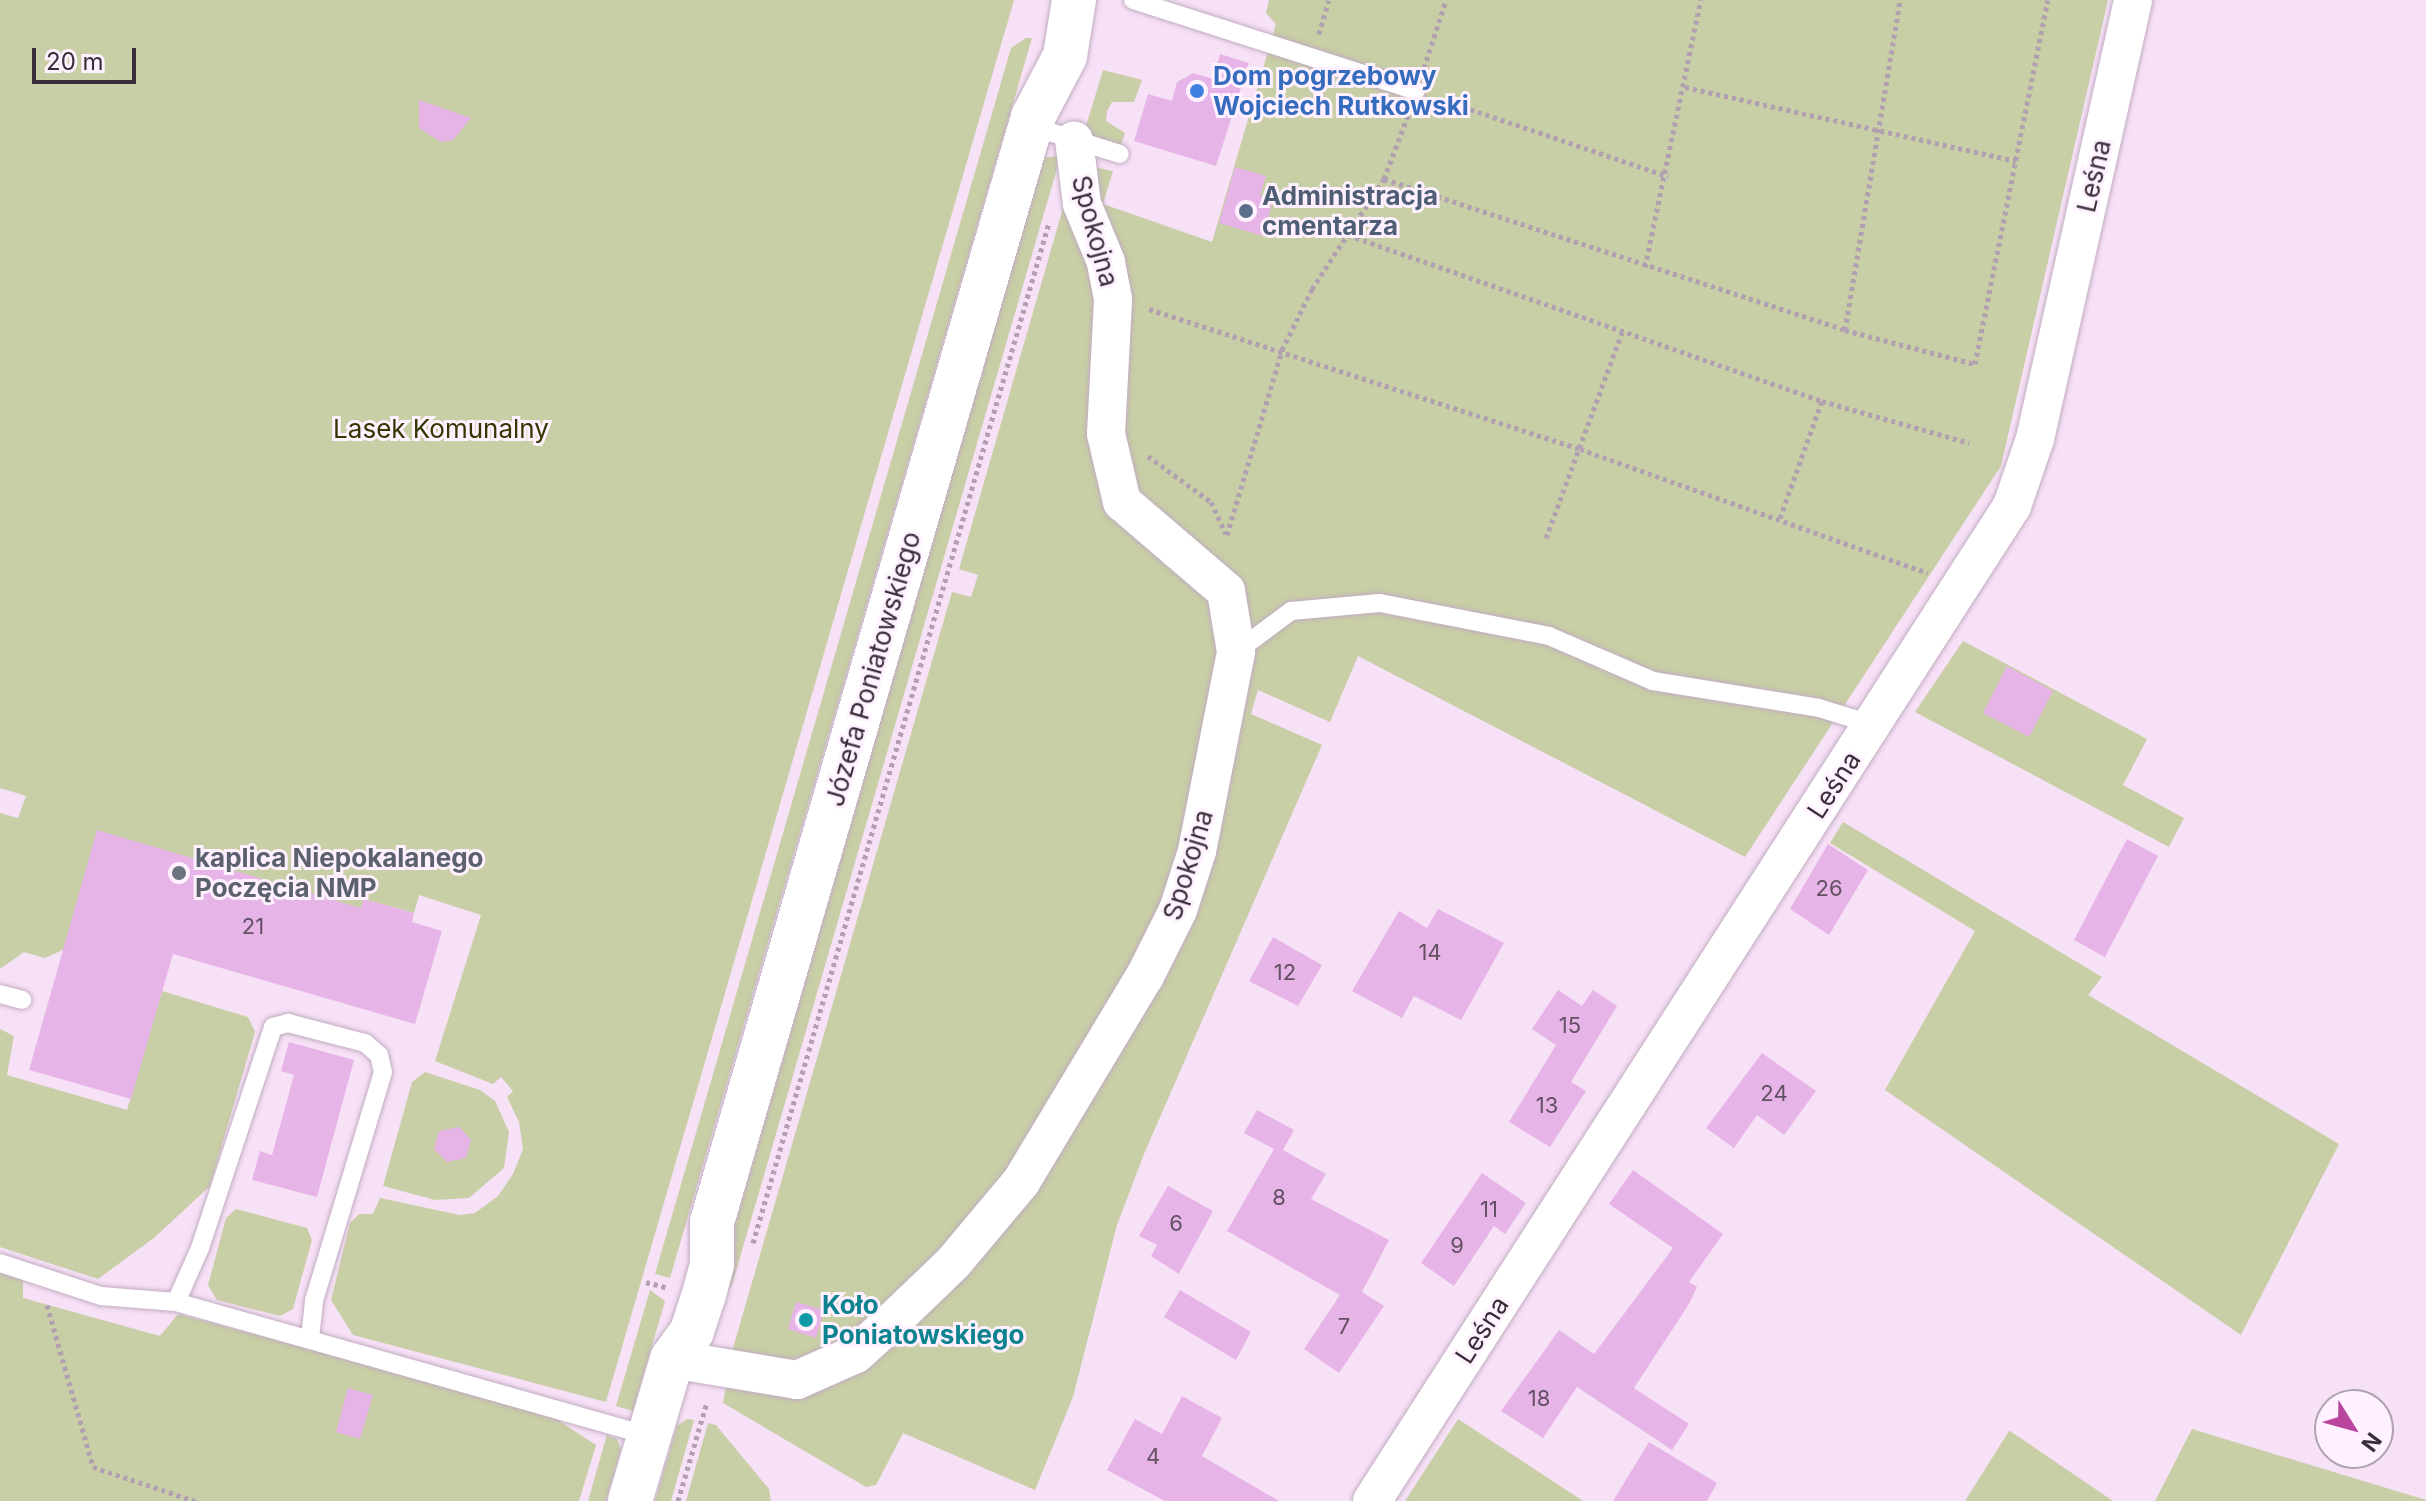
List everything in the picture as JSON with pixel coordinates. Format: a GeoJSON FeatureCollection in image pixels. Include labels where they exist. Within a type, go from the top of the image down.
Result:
{"type":"FeatureCollection","features":[{"type":"Feature","properties":{"kind":"street","name":"Józefa Poniatowskiego"},"geometry":{"type":"LineString","coordinates":[[1032,122],[1038,48],[1059,0]]}},
{"type":"Feature","properties":{"kind":"street","name":"Józefa Poniatowskiego"},"geometry":{"type":"LineString","coordinates":[[630,1501],[672,1359],[674,1299],[712,1222],[1032,122],[1065,56],[1074,0]]}},
{"type":"Feature","properties":{"kind":"street","name":"Leśna"},"geometry":{"type":"LineString","coordinates":[[1372,1501],[1995,538],[2024,478],[2133,0]]}},
{"type":"Feature","properties":{"kind":"street","name":"Spokojna"},"geometry":{"type":"LineString","coordinates":[[672,1359],[797,1380],[856,1354],[953,1263],[1021,1182],[1098,1057],[1178,910],[1197,851],[1236,652],[1226,591],[1122,502],[1106,434],[1113,299],[1106,262],[1082,204],[1074,140]]}},
{"type":"Feature","properties":{"kind":"lane"},"geometry":{"type":"LineString","coordinates":[[1133,0],[1416,91]]}},
{"type":"Feature","properties":{"kind":"lane"},"geometry":{"type":"LineString","coordinates":[[1032,122],[1074,140],[1120,154]]}},
{"type":"Feature","properties":{"kind":"lane"},"geometry":{"type":"LineString","coordinates":[[1236,652],[1291,611],[1380,603],[1549,636],[1653,681],[1819,708],[1874,725]]}},
{"type":"Feature","properties":{"kind":"lane"},"geometry":{"type":"LineString","coordinates":[[0,994],[22,1000]]}},
{"type":"Feature","properties":{"kind":"lane"},"geometry":{"type":"LineString","coordinates":[[176,1302],[200,1248],[273,1027],[288,1023],[365,1043],[379,1055],[383,1072],[314,1301],[310,1339]]}},
{"type":"Feature","properties":{"kind":"lane"},"geometry":{"type":"LineString","coordinates":[[0,1263],[101,1296],[176,1302],[649,1436]]}},
{"type":"Feature","properties":{"kind":"path"},"geometry":{"type":"LineString","coordinates":[[1312,58],[1329,0]]}},
{"type":"Feature","properties":{"kind":"path"},"geometry":{"type":"LineString","coordinates":[[1226,591],[1227,535],[1282,350],[1312,289],[1384,179],[1446,0]]}},
{"type":"Feature","properties":{"kind":"path"},"geometry":{"type":"LineString","coordinates":[[1645,267],[1668,176],[1701,0]]}},
{"type":"Feature","properties":{"kind":"path"},"geometry":{"type":"LineString","coordinates":[[1845,330],[1900,0]]}},
{"type":"Feature","properties":{"kind":"path"},"geometry":{"type":"LineString","coordinates":[[1384,179],[1845,330],[1975,364],[2048,0]]}},
{"type":"Feature","properties":{"kind":"path"},"geometry":{"type":"LineString","coordinates":[[1685,87],[2016,161]]}},
{"type":"Feature","properties":{"kind":"path"},"geometry":{"type":"LineString","coordinates":[[1416,91],[1668,176]]}},
{"type":"Feature","properties":{"kind":"path"},"geometry":{"type":"LineString","coordinates":[[753,1245],[1051,216]]}},
{"type":"Feature","properties":{"kind":"path"},"geometry":{"type":"LineString","coordinates":[[1348,235],[1822,401],[1969,443]]}},
{"type":"Feature","properties":{"kind":"path"},"geometry":{"type":"LineString","coordinates":[[1189,320],[1580,449],[1940,574]]}},
{"type":"Feature","properties":{"kind":"path"},"geometry":{"type":"LineString","coordinates":[[1546,538],[1622,332]]}},
{"type":"Feature","properties":{"kind":"path"},"geometry":{"type":"LineString","coordinates":[[1780,518],[1822,401]]}},
{"type":"Feature","properties":{"kind":"path"},"geometry":{"type":"LineString","coordinates":[[1106,434],[1170,468],[1211,502],[1227,535]]}},
{"type":"Feature","properties":{"kind":"path"},"geometry":{"type":"LineString","coordinates":[[40,1277],[93,1467],[195,1501]]}},
{"type":"Feature","properties":{"kind":"path"},"geometry":{"type":"LineString","coordinates":[[646,1282],[668,1288]]}},
{"type":"Feature","properties":{"kind":"path"},"geometry":{"type":"LineString","coordinates":[[678,1501],[701,1421]]}},
{"type":"Feature","properties":{"kind":"green space","name":"Lasek Komunalny"},"geometry":{"type":"Polygon","coordinates":[[[0,0],[1014,0],[606,1402],[353,1335],[331,1300],[350,1223],[359,1214],[373,1214],[380,1198],[460,1215],[475,1213],[498,1196],[513,1174],[523,1149],[519,1122],[507,1097],[513,1091],[501,1077],[493,1084],[435,1061],[481,915],[419,895],[414,913],[364,899],[361,908],[76,944],[45,958],[24,952],[0,969],[0,813],[18,818],[26,796],[0,788],[0,0]]]}},
{"type":"Feature","properties":{"kind":"green space"},"geometry":{"type":"Polygon","coordinates":[[[1269,0],[2108,0],[2001,466],[1745,857],[1358,656],[1330,722],[1258,690],[1251,714],[1322,745],[1144,1154],[1117,1225],[1073,1397],[1035,1490],[903,1433],[876,1485],[866,1487],[723,1403],[731,1355],[952,592],[971,597],[978,575],[959,569],[1076,163],[1113,171],[1103,204],[1212,242],[1276,24],[1266,13],[1269,0]]]}},
{"type":"Feature","properties":{"kind":"green space"},"geometry":{"type":"Polygon","coordinates":[[[1026,38],[1032,38],[670,1278],[655,1274],[1011,48],[1026,38]]]}},
{"type":"Feature","properties":{"kind":"green space"},"geometry":{"type":"Polygon","coordinates":[[[1103,70],[1142,80],[1134,102],[1112,102],[1107,111],[1106,121],[1125,133],[1120,148],[1083,136],[1103,70]]]}},
{"type":"Feature","properties":{"kind":"green space"},"geometry":{"type":"Polygon","coordinates":[[[1061,155],[732,1285],[724,1294],[716,1290],[1044,158],[1061,155]]]}},
{"type":"Feature","properties":{"kind":"green space"},"geometry":{"type":"Polygon","coordinates":[[[1963,641],[2147,739],[2123,785],[2184,818],[2169,847],[1915,712],[1963,641]]]}},
{"type":"Feature","properties":{"kind":"green space"},"geometry":{"type":"Polygon","coordinates":[[[1843,822],[2102,977],[2088,995],[2339,1144],[2241,1335],[1885,1090],[1975,931],[1830,843],[1843,822]]]}},
{"type":"Feature","properties":{"kind":"green space"},"geometry":{"type":"Polygon","coordinates":[[[162,991],[248,1017],[255,1032],[210,1186],[155,1237],[98,1279],[0,1247],[0,1029],[14,1036],[7,1075],[127,1110],[162,991]]]}},
{"type":"Feature","properties":{"kind":"green space"},"geometry":{"type":"Polygon","coordinates":[[[425,1072],[480,1090],[495,1101],[509,1132],[504,1168],[469,1198],[435,1200],[383,1186],[412,1082],[425,1072]]]}},
{"type":"Feature","properties":{"kind":"green space"},"geometry":{"type":"Polygon","coordinates":[[[236,1209],[307,1228],[312,1240],[293,1309],[280,1316],[217,1300],[208,1285],[226,1218],[236,1209]]]}},
{"type":"Feature","properties":{"kind":"green space"},"geometry":{"type":"Polygon","coordinates":[[[0,1273],[23,1280],[23,1298],[160,1336],[178,1314],[544,1411],[596,1445],[579,1501],[0,1501],[0,1273]]]}},
{"type":"Feature","properties":{"kind":"green space"},"geometry":{"type":"Polygon","coordinates":[[[650,1290],[665,1301],[633,1411],[616,1406],[650,1290]]]}},
{"type":"Feature","properties":{"kind":"green space"},"geometry":{"type":"Polygon","coordinates":[[[687,1419],[694,1420],[671,1501],[655,1501],[677,1426],[687,1419]]]}},
{"type":"Feature","properties":{"kind":"green space"},"geometry":{"type":"Polygon","coordinates":[[[1458,1419],[1583,1501],[1405,1501],[1458,1419]]]}},
{"type":"Feature","properties":{"kind":"green space"},"geometry":{"type":"Polygon","coordinates":[[[708,1423],[716,1425],[769,1489],[771,1501],[686,1501],[708,1423]]]}},
{"type":"Feature","properties":{"kind":"green space"},"geometry":{"type":"Polygon","coordinates":[[[2192,1429],[2314,1466],[2314,1469],[2324,1469],[2426,1500],[2426,1501],[2155,1501],[2192,1429]]]}},
{"type":"Feature","properties":{"kind":"green space"},"geometry":{"type":"Polygon","coordinates":[[[2010,1431],[2113,1501],[1965,1501],[2010,1431]]]}},
{"type":"Feature","properties":{"kind":"green space"},"geometry":{"type":"Polygon","coordinates":[[[607,1435],[617,1439],[621,1449],[606,1501],[588,1501],[607,1435]]]}},
{"type":"Feature","properties":{"kind":"building"},"geometry":{"type":"Polygon","coordinates":[[[1220,54],[1249,63],[1216,166],[1134,141],[1148,94],[1172,101],[1177,82],[1193,73],[1213,79],[1220,54]]]}},
{"type":"Feature","properties":{"kind":"building"},"geometry":{"type":"Polygon","coordinates":[[[419,100],[471,118],[453,140],[441,142],[419,128],[419,100]]]}},
{"type":"Feature","properties":{"kind":"building","name":"Administracja cmentarza"},"geometry":{"type":"Polygon","coordinates":[[[1235,167],[1266,176],[1260,196],[1273,200],[1263,236],[1219,223],[1235,167]]]}},
{"type":"Feature","properties":{"kind":"building"},"geometry":{"type":"Polygon","coordinates":[[[2007,666],[2053,691],[2029,737],[1983,713],[2007,666]]]}},
{"type":"Feature","properties":{"kind":"building"},"geometry":{"type":"Polygon","coordinates":[[[97,830],[361,908],[363,899],[414,913],[412,922],[442,931],[415,1024],[173,954],[131,1099],[29,1070],[97,830]]]}},
{"type":"Feature","properties":{"kind":"building"},"geometry":{"type":"Polygon","coordinates":[[[2127,839],[2158,856],[2105,957],[2074,940],[2127,839]]]}},
{"type":"Feature","properties":{"kind":"building"},"geometry":{"type":"Polygon","coordinates":[[[1828,844],[1868,870],[1829,935],[1790,909],[1828,844]]]}},
{"type":"Feature","properties":{"kind":"building"},"geometry":{"type":"Polygon","coordinates":[[[1438,909],[1504,943],[1461,1020],[1414,996],[1402,1018],[1352,991],[1399,911],[1427,928],[1438,909]]]}},
{"type":"Feature","properties":{"kind":"building"},"geometry":{"type":"Polygon","coordinates":[[[1273,937],[1322,965],[1298,1006],[1249,981],[1273,937]]]}},
{"type":"Feature","properties":{"kind":"building"},"geometry":{"type":"Polygon","coordinates":[[[1558,990],[1582,1006],[1593,990],[1617,1006],[1571,1082],[1586,1091],[1550,1147],[1509,1122],[1556,1045],[1532,1029],[1558,990]]]}},
{"type":"Feature","properties":{"kind":"building"},"geometry":{"type":"Polygon","coordinates":[[[289,1042],[354,1060],[317,1197],[252,1180],[260,1151],[272,1155],[294,1075],[281,1071],[289,1042]]]}},
{"type":"Feature","properties":{"kind":"building"},"geometry":{"type":"Polygon","coordinates":[[[1762,1053],[1816,1091],[1784,1135],[1757,1115],[1734,1148],[1706,1128],[1762,1053]]]}},
{"type":"Feature","properties":{"kind":"building"},"geometry":{"type":"Polygon","coordinates":[[[1257,1110],[1294,1130],[1283,1150],[1326,1174],[1311,1199],[1389,1240],[1362,1292],[1384,1306],[1339,1373],[1304,1349],[1340,1295],[1227,1231],[1274,1149],[1244,1133],[1257,1110]]]}},
{"type":"Feature","properties":{"kind":"building"},"geometry":{"type":"Polygon","coordinates":[[[459,1127],[471,1140],[466,1158],[447,1162],[434,1149],[439,1131],[459,1127]]]}},
{"type":"Feature","properties":{"kind":"building"},"geometry":{"type":"Polygon","coordinates":[[[1633,1170],[1723,1234],[1689,1282],[1697,1287],[1689,1304],[1634,1388],[1689,1424],[1672,1450],[1577,1387],[1543,1438],[1501,1411],[1559,1330],[1594,1354],[1673,1248],[1609,1204],[1633,1170]]]}},
{"type":"Feature","properties":{"kind":"building"},"geometry":{"type":"Polygon","coordinates":[[[1482,1173],[1526,1203],[1505,1234],[1494,1226],[1454,1286],[1421,1263],[1482,1173]]]}},
{"type":"Feature","properties":{"kind":"building"},"geometry":{"type":"Polygon","coordinates":[[[1168,1186],[1213,1211],[1179,1274],[1151,1256],[1157,1245],[1139,1236],[1168,1186]]]}},
{"type":"Feature","properties":{"kind":"building"},"geometry":{"type":"Polygon","coordinates":[[[1180,1290],[1251,1332],[1236,1360],[1164,1317],[1180,1290]]]}},
{"type":"Feature","properties":{"kind":"building","name":"Koło Poniatowskiego"},"geometry":{"type":"Polygon","coordinates":[[[796,1302],[824,1310],[816,1338],[788,1329],[796,1302]]]}},
{"type":"Feature","properties":{"kind":"building"},"geometry":{"type":"Polygon","coordinates":[[[348,1388],[373,1395],[360,1439],[336,1432],[348,1388]]]}},
{"type":"Feature","properties":{"kind":"building"},"geometry":{"type":"Polygon","coordinates":[[[1182,1396],[1222,1418],[1202,1456],[1279,1501],[1165,1501],[1107,1470],[1135,1419],[1162,1434],[1182,1396]]]}},
{"type":"Feature","properties":{"kind":"building"},"geometry":{"type":"Polygon","coordinates":[[[1649,1442],[1717,1483],[1707,1501],[1613,1501],[1649,1442]]]}},
{"type":"Feature","properties":{"kind":"place","name":"Dom pogrzebowy Wojciech Rutkowski"},"geometry":{"type":"Point","coordinates":[1197,91]}},
{"type":"Feature","properties":{"kind":"place","name":"Administracja cmentarza"},"geometry":{"type":"Point","coordinates":[1246,211]}},
{"type":"Feature","properties":{"kind":"place","name":"kaplica Niepokalanego Poczęcia NMP"},"geometry":{"type":"Point","coordinates":[179,873]}},
{"type":"Feature","properties":{"kind":"place","name":"Koło Poniatowskiego"},"geometry":{"type":"Point","coordinates":[806,1320]}}]}
